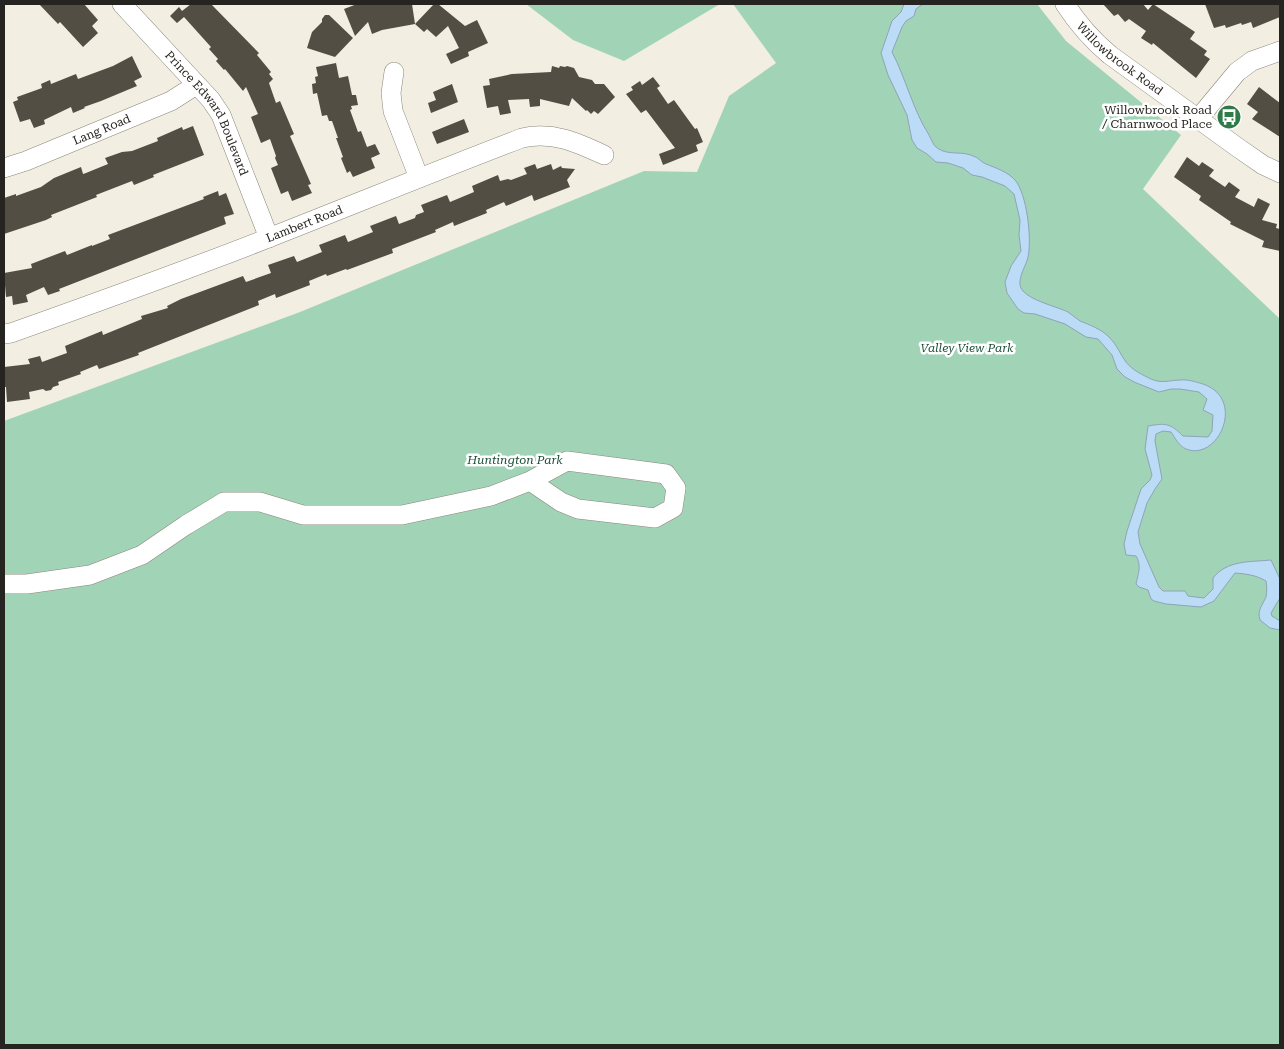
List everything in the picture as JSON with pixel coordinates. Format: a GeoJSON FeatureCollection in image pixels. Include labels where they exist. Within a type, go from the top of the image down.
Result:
{"type":"FeatureCollection","features":[{"type":"Feature","properties":{"kind":"street","name":"Prince Edward Boulevard"},"geometry":{"type":"LineString","coordinates":[[122,4],[211,100],[221,115],[269,238]]}},
{"type":"Feature","properties":{"kind":"street","name":"Willowbrook Road"},"geometry":{"type":"LineString","coordinates":[[1065,4],[1094,42],[1263,165],[1280,172]]}},
{"type":"Feature","properties":{"kind":"street"},"geometry":{"type":"LineString","coordinates":[[1198,119],[1230,79],[1244,66],[1280,51]]}},
{"type":"Feature","properties":{"kind":"street"},"geometry":{"type":"LineString","coordinates":[[394,72],[391,93],[393,111],[419,178]]}},
{"type":"Feature","properties":{"kind":"street","name":"Lang Road"},"geometry":{"type":"LineString","coordinates":[[4,168],[26,161],[171,101],[196,85]]}},
{"type":"Feature","properties":{"kind":"street","name":"Lambert Road"},"geometry":{"type":"LineString","coordinates":[[4,334],[54,318],[269,238],[522,138],[550,136],[568,139],[604,155]]}},
{"type":"Feature","properties":{"kind":"street"},"geometry":{"type":"LineString","coordinates":[[4,584],[27,584],[90,575],[142,555],[224,502],[260,502],[303,515],[402,515],[491,496],[530,481],[567,461],[666,474],[676,488],[673,508],[655,518],[578,509],[561,502],[530,481]]}},
{"type":"Feature","properties":{"kind":"green space"},"geometry":{"type":"Polygon","coordinates":[[[526,4],[720,4],[624,61],[573,40],[526,4]]]}},
{"type":"Feature","properties":{"kind":"green space"},"geometry":{"type":"Polygon","coordinates":[[[733,4],[1037,4],[1066,41],[1181,135],[1143,189],[1280,319],[1280,1045],[4,1045],[4,421],[300,312],[644,171],[697,172],[729,96],[776,63],[733,4]]]}},
{"type":"Feature","properties":{"kind":"water"},"geometry":{"type":"Polygon","coordinates":[[[904,4],[923,4],[916,9],[914,16],[906,21],[902,27],[892,52],[918,115],[934,145],[943,151],[968,154],[1002,170],[1015,180],[1023,195],[1028,217],[1029,249],[1020,281],[1022,290],[1040,302],[1068,312],[1080,321],[1102,332],[1112,340],[1128,365],[1141,374],[1159,381],[1186,380],[1203,384],[1216,392],[1223,402],[1225,415],[1223,427],[1217,438],[1208,446],[1198,451],[1184,448],[1171,432],[1163,431],[1156,434],[1155,441],[1162,479],[1147,503],[1138,532],[1140,544],[1159,587],[1163,591],[1185,591],[1188,596],[1204,598],[1213,589],[1213,578],[1225,568],[1239,563],[1271,560],[1280,579],[1280,598],[1271,613],[1272,616],[1280,621],[1280,630],[1270,628],[1260,620],[1260,611],[1266,597],[1267,585],[1266,581],[1255,576],[1235,573],[1214,601],[1201,607],[1154,601],[1151,599],[1148,590],[1136,584],[1139,563],[1136,556],[1126,555],[1124,544],[1141,489],[1150,480],[1152,475],[1145,449],[1148,426],[1167,425],[1183,436],[1208,437],[1212,431],[1213,415],[1203,410],[1207,399],[1199,392],[1171,389],[1159,392],[1134,382],[1117,369],[1112,355],[1098,339],[1086,337],[1065,324],[1035,314],[1024,313],[1018,309],[1007,293],[1005,282],[1011,266],[1021,251],[1020,220],[1014,194],[1005,186],[972,175],[963,168],[948,163],[936,162],[917,148],[912,140],[907,115],[888,75],[881,53],[892,21],[901,12],[904,4]]]}},
{"type":"Feature","properties":{"kind":"building"},"geometry":{"type":"Polygon","coordinates":[[[39,4],[84,4],[98,20],[92,26],[98,33],[83,47],[60,22],[58,24],[39,4]]]}},
{"type":"Feature","properties":{"kind":"building"},"geometry":{"type":"Polygon","coordinates":[[[191,4],[211,4],[259,53],[257,55],[271,72],[269,74],[273,79],[269,83],[276,103],[280,101],[294,134],[290,136],[311,184],[308,185],[312,193],[292,201],[288,191],[281,194],[271,168],[278,165],[276,156],[270,139],[261,143],[251,117],[258,114],[246,87],[243,91],[216,61],[218,59],[209,49],[211,47],[184,17],[177,23],[170,16],[179,7],[182,11],[191,4]]]}},
{"type":"Feature","properties":{"kind":"building"},"geometry":{"type":"Polygon","coordinates":[[[357,4],[412,4],[415,24],[382,30],[372,34],[368,22],[355,36],[344,9],[357,4]]]}},
{"type":"Feature","properties":{"kind":"building"},"geometry":{"type":"Polygon","coordinates":[[[434,4],[438,4],[465,26],[477,20],[488,43],[468,52],[469,56],[451,64],[446,54],[459,48],[448,26],[436,37],[427,29],[424,32],[415,24],[434,4]]]}},
{"type":"Feature","properties":{"kind":"building"},"geometry":{"type":"Polygon","coordinates":[[[1103,4],[1143,4],[1148,10],[1153,4],[1195,32],[1190,39],[1207,51],[1204,55],[1210,59],[1196,78],[1153,43],[1152,45],[1141,38],[1146,31],[1129,19],[1125,22],[1118,14],[1114,16],[1103,4]]]}},
{"type":"Feature","properties":{"kind":"building"},"geometry":{"type":"Polygon","coordinates":[[[1205,4],[1280,4],[1280,17],[1253,28],[1251,22],[1226,28],[1225,25],[1214,28],[1205,4]]]}},
{"type":"Feature","properties":{"kind":"building"},"geometry":{"type":"Polygon","coordinates":[[[325,15],[329,15],[353,38],[335,57],[307,48],[312,32],[322,22],[325,15]]]}},
{"type":"Feature","properties":{"kind":"building"},"geometry":{"type":"Polygon","coordinates":[[[132,56],[142,77],[134,81],[137,86],[73,113],[71,107],[44,120],[45,124],[34,128],[30,119],[20,122],[13,102],[18,100],[17,97],[42,88],[41,84],[50,80],[51,84],[76,74],[78,79],[113,66],[132,56]]]}},
{"type":"Feature","properties":{"kind":"building"},"geometry":{"type":"Polygon","coordinates":[[[336,63],[339,78],[348,76],[352,95],[356,95],[358,105],[351,106],[352,109],[350,110],[358,132],[361,131],[367,147],[375,144],[380,154],[371,158],[375,168],[353,177],[350,171],[347,173],[341,158],[343,157],[332,121],[329,121],[327,115],[322,116],[317,93],[313,94],[312,84],[316,83],[315,77],[318,76],[316,67],[336,63]]]}},
{"type":"Feature","properties":{"kind":"building"},"geometry":{"type":"Polygon","coordinates":[[[552,66],[574,68],[579,77],[592,80],[595,84],[604,84],[615,97],[598,114],[594,111],[591,114],[586,111],[572,98],[569,106],[540,99],[540,106],[530,107],[529,99],[508,100],[511,113],[500,115],[498,106],[487,108],[483,86],[490,85],[489,79],[512,74],[551,72],[552,66]]]}},
{"type":"Feature","properties":{"kind":"building"},"geometry":{"type":"Polygon","coordinates":[[[653,77],[660,86],[657,88],[668,104],[674,100],[695,129],[697,128],[703,142],[696,145],[698,151],[663,165],[659,154],[675,148],[646,110],[641,113],[626,94],[633,90],[631,87],[640,81],[642,85],[653,77]]]}},
{"type":"Feature","properties":{"kind":"building"},"geometry":{"type":"Polygon","coordinates":[[[452,84],[458,102],[431,113],[428,103],[436,100],[433,92],[452,84]]]}},
{"type":"Feature","properties":{"kind":"building"},"geometry":{"type":"Polygon","coordinates":[[[1259,87],[1280,103],[1280,137],[1252,119],[1258,112],[1247,104],[1259,87]]]}},
{"type":"Feature","properties":{"kind":"building"},"geometry":{"type":"Polygon","coordinates":[[[464,119],[469,132],[437,144],[432,132],[464,119]]]}},
{"type":"Feature","properties":{"kind":"building"},"geometry":{"type":"Polygon","coordinates":[[[193,126],[204,155],[153,175],[154,177],[134,185],[132,181],[96,195],[97,197],[51,215],[52,217],[46,220],[4,234],[4,198],[16,194],[16,196],[41,187],[54,178],[81,167],[83,174],[86,173],[108,164],[105,158],[122,152],[132,151],[158,141],[157,138],[182,127],[183,130],[193,126]]]}},
{"type":"Feature","properties":{"kind":"building"},"geometry":{"type":"Polygon","coordinates":[[[1187,157],[1199,166],[1202,162],[1214,170],[1209,176],[1225,187],[1229,182],[1240,190],[1235,197],[1254,207],[1258,198],[1270,204],[1262,220],[1277,224],[1276,228],[1280,229],[1280,251],[1262,247],[1264,241],[1230,224],[1231,222],[1199,200],[1201,196],[1174,177],[1187,157]]]}},
{"type":"Feature","properties":{"kind":"building"},"geometry":{"type":"Polygon","coordinates":[[[535,164],[537,169],[551,164],[553,170],[561,166],[562,168],[575,169],[567,180],[570,187],[534,201],[532,195],[506,206],[504,202],[486,210],[487,213],[454,226],[453,222],[435,230],[436,232],[392,249],[393,253],[347,270],[327,276],[326,274],[309,281],[310,285],[276,298],[275,294],[258,301],[259,305],[138,353],[139,355],[99,369],[97,365],[80,372],[81,374],[58,382],[59,385],[51,390],[46,391],[43,389],[29,392],[30,399],[7,402],[6,387],[4,387],[4,367],[30,364],[28,359],[40,356],[42,362],[67,353],[65,346],[102,331],[103,335],[142,319],[141,316],[168,308],[167,306],[181,299],[243,276],[246,282],[271,273],[268,265],[294,256],[297,262],[322,252],[319,245],[345,235],[348,242],[373,232],[370,226],[396,216],[399,224],[415,218],[416,215],[424,212],[421,205],[447,195],[450,202],[474,192],[472,186],[498,175],[500,181],[511,180],[527,174],[524,168],[535,164]]]}},
{"type":"Feature","properties":{"kind":"building"},"geometry":{"type":"Polygon","coordinates":[[[218,191],[219,196],[226,193],[234,214],[224,217],[226,224],[59,289],[60,291],[48,295],[44,287],[26,295],[28,302],[13,305],[12,296],[6,297],[4,273],[32,268],[31,264],[65,251],[67,255],[92,246],[110,239],[108,235],[204,199],[203,197],[218,191]]]}},
{"type":"Feature","properties":{"kind":"place","name":"Willowbrook Road / Charnwood Place"},"geometry":{"type":"Point","coordinates":[1229,117]}},
{"type":"Feature","properties":{"kind":"park label","name":"Valley View Park"},"geometry":{"type":"Point","coordinates":[967,348]}},
{"type":"Feature","properties":{"kind":"park label","name":"Huntington Park"},"geometry":{"type":"Point","coordinates":[515,460]}}]}
